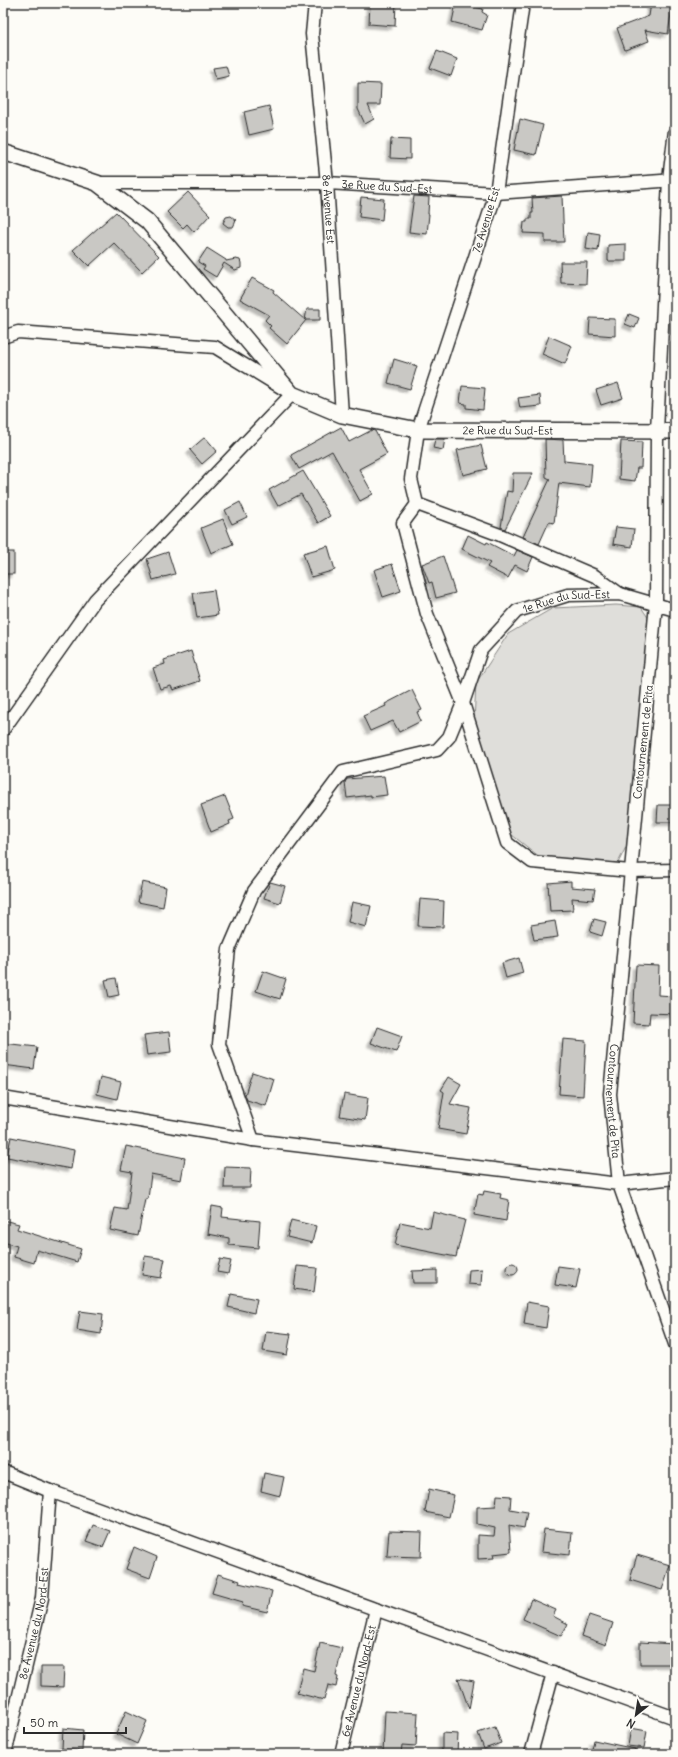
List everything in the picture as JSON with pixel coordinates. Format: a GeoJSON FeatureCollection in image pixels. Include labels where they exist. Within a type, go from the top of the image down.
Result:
{"type":"FeatureCollection","features":[{"type":"Feature","properties":{"kind":"street","name":"8e Avenue Est"},"geometry":{"type":"LineString","coordinates":[[315,3],[312,34],[327,183],[342,415]]}},
{"type":"Feature","properties":{"kind":"street","name":"7e Avenue Est"},"geometry":{"type":"LineString","coordinates":[[417,504],[411,479],[418,430],[496,193],[523,3]]}},
{"type":"Feature","properties":{"kind":"street","name":"Contournement de Pita"},"geometry":{"type":"LineString","coordinates":[[675,131],[657,431],[656,604],[610,1094],[619,1184],[675,1344]]}},
{"type":"Feature","properties":{"kind":"street"},"geometry":{"type":"LineString","coordinates":[[3,152],[98,183],[146,221],[292,394]]}},
{"type":"Feature","properties":{"kind":"street","name":"3e Rue du Sud-Est"},"geometry":{"type":"LineString","coordinates":[[98,183],[327,183],[496,193],[672,180]]}},
{"type":"Feature","properties":{"kind":"street"},"geometry":{"type":"LineString","coordinates":[[3,337],[18,332],[215,347],[292,394]]}},
{"type":"Feature","properties":{"kind":"street"},"geometry":{"type":"LineString","coordinates":[[3,730],[94,600],[292,394]]}},
{"type":"Feature","properties":{"kind":"street","name":"2e Rue du Sud-Est"},"geometry":{"type":"LineString","coordinates":[[292,394],[342,415],[418,430],[675,431]]}},
{"type":"Feature","properties":{"kind":"street"},"geometry":{"type":"LineString","coordinates":[[620,594],[595,576],[500,535],[417,504],[403,523],[427,614],[463,703],[507,843],[532,862],[630,871],[675,870]]}},
{"type":"Feature","properties":{"kind":"street","name":"1e Rue du Sud-Est"},"geometry":{"type":"LineString","coordinates":[[253,1140],[219,1044],[229,949],[254,891],[343,772],[437,750],[449,737],[463,703],[481,650],[517,611],[568,595],[620,594],[675,610]]}},
{"type":"Feature","properties":{"kind":"street"},"geometry":{"type":"LineString","coordinates":[[3,1098],[253,1140],[619,1184],[675,1178]]}},
{"type":"Feature","properties":{"kind":"street"},"geometry":{"type":"LineString","coordinates":[[3,1472],[50,1491],[675,1718]]}},
{"type":"Feature","properties":{"kind":"street","name":"8e Avenue du Nord-Est"},"geometry":{"type":"LineString","coordinates":[[5,1754],[42,1598],[50,1491]]}},
{"type":"Feature","properties":{"kind":"street","name":"6e Avenue du Nord-Est"},"geometry":{"type":"LineString","coordinates":[[341,1754],[376,1609]]}},
{"type":"Feature","properties":{"kind":"street"},"geometry":{"type":"LineString","coordinates":[[531,1754],[552,1673]]}},
{"type":"Feature","properties":{"kind":"shaded area"},"geometry":{"type":"Polygon","coordinates":[[[616,605],[641,607],[649,619],[627,845],[618,863],[541,858],[507,831],[474,721],[476,683],[508,634],[553,608],[616,605]]]}},
{"type":"Feature","properties":{"kind":"building"},"geometry":{"type":"Polygon","coordinates":[[[370,3],[396,3],[395,26],[369,24],[370,3]]]}},
{"type":"Feature","properties":{"kind":"building"},"geometry":{"type":"Polygon","coordinates":[[[456,3],[483,9],[482,12],[487,15],[482,30],[452,22],[456,3]]]}},
{"type":"Feature","properties":{"kind":"building"},"geometry":{"type":"Polygon","coordinates":[[[651,3],[672,7],[668,34],[645,30],[649,41],[625,50],[617,28],[649,16],[651,3]]]}},
{"type":"Feature","properties":{"kind":"building"},"geometry":{"type":"Polygon","coordinates":[[[437,51],[457,59],[451,76],[430,68],[437,51]]]}},
{"type":"Feature","properties":{"kind":"building"},"geometry":{"type":"Polygon","coordinates":[[[226,66],[229,76],[216,79],[213,68],[226,66]]]}},
{"type":"Feature","properties":{"kind":"building"},"geometry":{"type":"Polygon","coordinates":[[[358,83],[381,84],[380,105],[368,105],[374,119],[365,124],[358,109],[358,83]]]}},
{"type":"Feature","properties":{"kind":"building"},"geometry":{"type":"Polygon","coordinates":[[[269,106],[274,129],[249,135],[244,112],[269,106]]]}},
{"type":"Feature","properties":{"kind":"building"},"geometry":{"type":"Polygon","coordinates":[[[520,119],[543,125],[536,155],[514,150],[520,119]]]}},
{"type":"Feature","properties":{"kind":"building"},"geometry":{"type":"Polygon","coordinates":[[[391,139],[410,140],[410,159],[390,158],[391,139]]]}},
{"type":"Feature","properties":{"kind":"building"},"geometry":{"type":"Polygon","coordinates":[[[188,192],[210,215],[194,232],[187,224],[183,228],[167,212],[188,192]]]}},
{"type":"Feature","properties":{"kind":"building"},"geometry":{"type":"Polygon","coordinates":[[[414,196],[429,197],[427,234],[409,232],[414,196]]]}},
{"type":"Feature","properties":{"kind":"building"},"geometry":{"type":"Polygon","coordinates":[[[562,196],[564,242],[545,242],[545,234],[523,233],[524,222],[527,222],[527,219],[531,219],[531,213],[533,213],[532,198],[562,196]]]}},
{"type":"Feature","properties":{"kind":"building"},"geometry":{"type":"Polygon","coordinates":[[[361,197],[384,199],[382,220],[359,217],[361,197]]]}},
{"type":"Feature","properties":{"kind":"building"},"geometry":{"type":"Polygon","coordinates":[[[116,212],[159,256],[142,272],[114,243],[89,266],[73,250],[116,212]]]}},
{"type":"Feature","properties":{"kind":"building"},"geometry":{"type":"Polygon","coordinates":[[[231,216],[236,220],[233,227],[228,227],[223,223],[226,217],[231,216]]]}},
{"type":"Feature","properties":{"kind":"building"},"geometry":{"type":"Polygon","coordinates":[[[588,232],[600,234],[598,251],[586,249],[588,232]]]}},
{"type":"Feature","properties":{"kind":"building"},"geometry":{"type":"Polygon","coordinates":[[[626,244],[626,261],[608,261],[608,245],[626,244]]]}},
{"type":"Feature","properties":{"kind":"building"},"geometry":{"type":"Polygon","coordinates":[[[207,248],[226,261],[236,259],[240,260],[241,268],[235,270],[224,263],[216,277],[203,269],[205,266],[198,262],[207,248]]]}},
{"type":"Feature","properties":{"kind":"building"},"geometry":{"type":"Polygon","coordinates":[[[560,262],[587,262],[586,284],[561,283],[560,262]]]}},
{"type":"Feature","properties":{"kind":"building"},"geometry":{"type":"Polygon","coordinates":[[[252,278],[274,290],[273,292],[305,320],[307,309],[320,309],[320,320],[306,320],[287,344],[269,328],[271,326],[265,320],[269,315],[240,299],[252,278]]]}},
{"type":"Feature","properties":{"kind":"building"},"geometry":{"type":"Polygon","coordinates":[[[629,314],[639,318],[635,328],[625,324],[629,314]]]}},
{"type":"Feature","properties":{"kind":"building"},"geometry":{"type":"Polygon","coordinates":[[[590,318],[615,319],[615,336],[589,334],[590,318]]]}},
{"type":"Feature","properties":{"kind":"building"},"geometry":{"type":"Polygon","coordinates":[[[549,336],[572,346],[565,364],[542,354],[549,336]]]}},
{"type":"Feature","properties":{"kind":"building"},"geometry":{"type":"Polygon","coordinates":[[[394,359],[417,366],[410,389],[388,383],[394,359]]]}},
{"type":"Feature","properties":{"kind":"building"},"geometry":{"type":"Polygon","coordinates":[[[618,383],[623,398],[601,405],[596,390],[618,383]]]}},
{"type":"Feature","properties":{"kind":"building"},"geometry":{"type":"Polygon","coordinates":[[[462,386],[485,388],[483,410],[466,408],[466,404],[460,403],[462,386]]]}},
{"type":"Feature","properties":{"kind":"building"},"geometry":{"type":"Polygon","coordinates":[[[540,395],[541,406],[520,408],[518,398],[540,395]]]}},
{"type":"Feature","properties":{"kind":"building"},"geometry":{"type":"Polygon","coordinates":[[[341,427],[349,442],[372,430],[375,431],[387,454],[359,469],[373,494],[360,501],[332,451],[299,469],[291,455],[341,427]]]}},
{"type":"Feature","properties":{"kind":"building"},"geometry":{"type":"Polygon","coordinates":[[[205,437],[217,451],[202,464],[190,450],[205,437]]]}},
{"type":"Feature","properties":{"kind":"building"},"geometry":{"type":"Polygon","coordinates":[[[435,439],[445,439],[443,450],[433,448],[435,439]]]}},
{"type":"Feature","properties":{"kind":"building"},"geometry":{"type":"Polygon","coordinates":[[[545,439],[563,440],[564,461],[592,464],[590,487],[559,483],[554,523],[549,522],[539,544],[523,537],[550,479],[546,477],[545,439]]]}},
{"type":"Feature","properties":{"kind":"building"},"geometry":{"type":"Polygon","coordinates":[[[621,441],[642,442],[641,468],[637,468],[635,481],[619,479],[621,441]]]}},
{"type":"Feature","properties":{"kind":"building"},"geometry":{"type":"Polygon","coordinates":[[[481,445],[487,469],[463,475],[457,450],[481,445]]]}},
{"type":"Feature","properties":{"kind":"building"},"geometry":{"type":"Polygon","coordinates":[[[303,471],[330,516],[318,523],[301,494],[278,506],[269,490],[303,471]]]}},
{"type":"Feature","properties":{"kind":"building"},"geometry":{"type":"Polygon","coordinates":[[[513,473],[533,473],[505,529],[501,527],[507,491],[512,492],[513,473]]]}},
{"type":"Feature","properties":{"kind":"building"},"geometry":{"type":"Polygon","coordinates":[[[240,502],[247,517],[232,524],[225,510],[240,502]]]}},
{"type":"Feature","properties":{"kind":"building"},"geometry":{"type":"Polygon","coordinates":[[[223,519],[233,544],[211,553],[201,528],[223,519]]]}},
{"type":"Feature","properties":{"kind":"building"},"geometry":{"type":"Polygon","coordinates":[[[616,527],[634,529],[632,547],[613,544],[616,527]]]}},
{"type":"Feature","properties":{"kind":"building"},"geometry":{"type":"Polygon","coordinates":[[[468,535],[486,544],[487,542],[514,556],[517,550],[533,557],[527,571],[515,565],[508,578],[487,567],[490,563],[462,549],[468,535]]]}},
{"type":"Feature","properties":{"kind":"building"},"geometry":{"type":"Polygon","coordinates":[[[328,546],[335,570],[311,577],[303,553],[328,546]]]}},
{"type":"Feature","properties":{"kind":"building"},"geometry":{"type":"Polygon","coordinates":[[[3,552],[14,552],[14,574],[3,574],[3,552]]]}},
{"type":"Feature","properties":{"kind":"building"},"geometry":{"type":"Polygon","coordinates":[[[168,552],[175,574],[153,580],[147,559],[168,552]]]}},
{"type":"Feature","properties":{"kind":"building"},"geometry":{"type":"Polygon","coordinates":[[[443,556],[455,593],[436,598],[432,582],[429,583],[422,564],[443,556]]]}},
{"type":"Feature","properties":{"kind":"building"},"geometry":{"type":"Polygon","coordinates":[[[392,564],[401,591],[383,597],[374,570],[392,564]]]}},
{"type":"Feature","properties":{"kind":"building"},"geometry":{"type":"Polygon","coordinates":[[[214,590],[218,615],[197,618],[193,593],[214,590]]]}},
{"type":"Feature","properties":{"kind":"building"},"geometry":{"type":"Polygon","coordinates":[[[191,651],[200,681],[173,690],[171,686],[160,689],[153,668],[165,664],[164,660],[191,651]]]}},
{"type":"Feature","properties":{"kind":"building"},"geometry":{"type":"Polygon","coordinates":[[[412,690],[422,710],[417,712],[421,721],[399,732],[393,721],[370,731],[363,716],[386,706],[385,704],[412,690]]]}},
{"type":"Feature","properties":{"kind":"building"},"geometry":{"type":"Polygon","coordinates":[[[384,776],[387,795],[347,798],[345,782],[347,779],[384,776]]]}},
{"type":"Feature","properties":{"kind":"building"},"geometry":{"type":"Polygon","coordinates":[[[225,796],[234,819],[229,821],[230,824],[211,832],[201,805],[225,796]]]}},
{"type":"Feature","properties":{"kind":"building"},"geometry":{"type":"Polygon","coordinates":[[[658,805],[675,805],[675,822],[657,822],[658,805]]]}},
{"type":"Feature","properties":{"kind":"building"},"geometry":{"type":"Polygon","coordinates":[[[571,881],[571,887],[595,889],[593,900],[572,898],[573,910],[550,911],[548,883],[571,881]]]}},
{"type":"Feature","properties":{"kind":"building"},"geometry":{"type":"Polygon","coordinates":[[[142,882],[166,887],[163,907],[138,902],[142,882]]]}},
{"type":"Feature","properties":{"kind":"building"},"geometry":{"type":"Polygon","coordinates":[[[270,882],[285,886],[280,903],[264,898],[270,882]]]}},
{"type":"Feature","properties":{"kind":"building"},"geometry":{"type":"Polygon","coordinates":[[[420,899],[444,901],[443,927],[418,926],[420,899]]]}},
{"type":"Feature","properties":{"kind":"building"},"geometry":{"type":"Polygon","coordinates":[[[352,902],[371,906],[366,927],[348,922],[352,902]]]}},
{"type":"Feature","properties":{"kind":"building"},"geometry":{"type":"Polygon","coordinates":[[[594,919],[606,922],[602,936],[590,932],[594,919]]]}},
{"type":"Feature","properties":{"kind":"building"},"geometry":{"type":"Polygon","coordinates":[[[555,921],[558,937],[534,940],[531,925],[555,921]]]}},
{"type":"Feature","properties":{"kind":"building"},"geometry":{"type":"Polygon","coordinates":[[[519,958],[523,973],[506,978],[502,963],[519,958]]]}},
{"type":"Feature","properties":{"kind":"building"},"geometry":{"type":"Polygon","coordinates":[[[636,965],[659,966],[658,995],[675,996],[675,1014],[650,1013],[649,1024],[633,1023],[636,965]]]}},
{"type":"Feature","properties":{"kind":"building"},"geometry":{"type":"Polygon","coordinates":[[[263,971],[286,979],[280,999],[256,991],[263,971]]]}},
{"type":"Feature","properties":{"kind":"building"},"geometry":{"type":"Polygon","coordinates":[[[116,978],[119,995],[109,997],[105,980],[116,978]]]}},
{"type":"Feature","properties":{"kind":"building"},"geometry":{"type":"Polygon","coordinates":[[[377,1027],[402,1036],[396,1052],[371,1043],[377,1027]]]}},
{"type":"Feature","properties":{"kind":"building"},"geometry":{"type":"Polygon","coordinates":[[[169,1032],[171,1052],[147,1055],[144,1035],[169,1032]]]}},
{"type":"Feature","properties":{"kind":"building"},"geometry":{"type":"Polygon","coordinates":[[[563,1039],[586,1041],[583,1096],[559,1094],[563,1039]]]}},
{"type":"Feature","properties":{"kind":"building"},"geometry":{"type":"Polygon","coordinates":[[[3,1043],[37,1047],[34,1069],[3,1065],[3,1043]]]}},
{"type":"Feature","properties":{"kind":"building"},"geometry":{"type":"Polygon","coordinates":[[[252,1072],[274,1079],[266,1106],[247,1100],[245,1095],[252,1072]]]}},
{"type":"Feature","properties":{"kind":"building"},"geometry":{"type":"Polygon","coordinates":[[[101,1077],[121,1082],[117,1099],[97,1094],[101,1077]]]}},
{"type":"Feature","properties":{"kind":"building"},"geometry":{"type":"Polygon","coordinates":[[[449,1077],[461,1084],[450,1104],[471,1108],[466,1134],[438,1129],[444,1092],[441,1090],[449,1077]]]}},
{"type":"Feature","properties":{"kind":"building"},"geometry":{"type":"Polygon","coordinates":[[[344,1094],[368,1098],[365,1120],[340,1116],[344,1094]]]}},
{"type":"Feature","properties":{"kind":"building"},"geometry":{"type":"Polygon","coordinates":[[[11,1137],[74,1150],[71,1169],[7,1157],[11,1137]]]}},
{"type":"Feature","properties":{"kind":"building"},"geometry":{"type":"Polygon","coordinates":[[[126,1146],[185,1158],[181,1180],[151,1174],[148,1199],[145,1199],[138,1236],[110,1230],[115,1208],[127,1210],[132,1172],[121,1170],[126,1146]]]}},
{"type":"Feature","properties":{"kind":"building"},"geometry":{"type":"Polygon","coordinates":[[[225,1167],[251,1168],[250,1188],[224,1188],[225,1167]]]}},
{"type":"Feature","properties":{"kind":"building"},"geometry":{"type":"Polygon","coordinates":[[[484,1191],[501,1194],[500,1198],[509,1200],[506,1221],[474,1215],[478,1194],[483,1195],[484,1191]]]}},
{"type":"Feature","properties":{"kind":"building"},"geometry":{"type":"Polygon","coordinates":[[[212,1206],[223,1208],[222,1217],[260,1221],[258,1248],[229,1245],[229,1238],[208,1234],[212,1206]]]}},
{"type":"Feature","properties":{"kind":"building"},"geometry":{"type":"Polygon","coordinates":[[[433,1212],[465,1220],[456,1257],[395,1245],[400,1222],[430,1228],[433,1212]]]}},
{"type":"Feature","properties":{"kind":"building"},"geometry":{"type":"Polygon","coordinates":[[[3,1220],[19,1224],[17,1229],[81,1249],[77,1262],[37,1250],[34,1263],[14,1257],[17,1246],[3,1242],[3,1220]]]}},
{"type":"Feature","properties":{"kind":"building"},"geometry":{"type":"Polygon","coordinates":[[[291,1220],[316,1226],[312,1243],[287,1237],[291,1220]]]}},
{"type":"Feature","properties":{"kind":"building"},"geometry":{"type":"Polygon","coordinates":[[[145,1256],[165,1259],[161,1278],[142,1275],[145,1256]]]}},
{"type":"Feature","properties":{"kind":"building"},"geometry":{"type":"Polygon","coordinates":[[[220,1259],[231,1261],[228,1274],[217,1272],[220,1259]]]}},
{"type":"Feature","properties":{"kind":"building"},"geometry":{"type":"Polygon","coordinates":[[[512,1263],[516,1265],[518,1269],[516,1273],[512,1275],[508,1273],[506,1269],[508,1265],[512,1263]]]}},
{"type":"Feature","properties":{"kind":"building"},"geometry":{"type":"Polygon","coordinates":[[[297,1266],[317,1268],[314,1292],[294,1289],[297,1266]]]}},
{"type":"Feature","properties":{"kind":"building"},"geometry":{"type":"Polygon","coordinates":[[[558,1266],[580,1269],[576,1288],[555,1285],[558,1266]]]}},
{"type":"Feature","properties":{"kind":"building"},"geometry":{"type":"Polygon","coordinates":[[[482,1269],[481,1285],[468,1284],[469,1270],[482,1269]]]}},
{"type":"Feature","properties":{"kind":"building"},"geometry":{"type":"Polygon","coordinates":[[[437,1270],[437,1283],[413,1283],[412,1271],[437,1270]]]}},
{"type":"Feature","properties":{"kind":"building"},"geometry":{"type":"Polygon","coordinates":[[[231,1294],[257,1299],[254,1313],[228,1307],[231,1294]]]}},
{"type":"Feature","properties":{"kind":"building"},"geometry":{"type":"Polygon","coordinates":[[[527,1302],[549,1306],[546,1328],[524,1324],[527,1302]]]}},
{"type":"Feature","properties":{"kind":"building"},"geometry":{"type":"Polygon","coordinates":[[[80,1311],[103,1314],[101,1334],[77,1330],[80,1311]]]}},
{"type":"Feature","properties":{"kind":"building"},"geometry":{"type":"Polygon","coordinates":[[[266,1331],[291,1334],[287,1355],[263,1351],[266,1331]]]}},
{"type":"Feature","properties":{"kind":"building"},"geometry":{"type":"Polygon","coordinates":[[[264,1473],[284,1477],[280,1496],[261,1491],[264,1473]]]}},
{"type":"Feature","properties":{"kind":"building"},"geometry":{"type":"Polygon","coordinates":[[[429,1489],[454,1495],[449,1517],[425,1512],[429,1489]]]}},
{"type":"Feature","properties":{"kind":"building"},"geometry":{"type":"Polygon","coordinates":[[[497,1495],[511,1496],[510,1509],[527,1512],[524,1528],[509,1525],[511,1552],[493,1554],[494,1558],[478,1559],[478,1535],[494,1536],[495,1528],[477,1524],[477,1507],[496,1506],[497,1495]]]}},
{"type":"Feature","properties":{"kind":"building"},"geometry":{"type":"Polygon","coordinates":[[[93,1525],[110,1531],[103,1547],[86,1541],[93,1525]]]}},
{"type":"Feature","properties":{"kind":"building"},"geometry":{"type":"Polygon","coordinates":[[[544,1529],[572,1532],[570,1555],[541,1552],[544,1529]]]}},
{"type":"Feature","properties":{"kind":"building"},"geometry":{"type":"Polygon","coordinates":[[[389,1531],[422,1532],[421,1557],[387,1556],[389,1531]]]}},
{"type":"Feature","properties":{"kind":"building"},"geometry":{"type":"Polygon","coordinates":[[[134,1547],[157,1557],[150,1578],[126,1569],[134,1547]]]}},
{"type":"Feature","properties":{"kind":"building"},"geometry":{"type":"Polygon","coordinates":[[[637,1555],[670,1565],[662,1590],[630,1580],[637,1555]]]}},
{"type":"Feature","properties":{"kind":"building"},"geometry":{"type":"Polygon","coordinates":[[[218,1574],[240,1581],[239,1583],[272,1591],[267,1612],[242,1606],[243,1602],[212,1593],[218,1574]]]}},
{"type":"Feature","properties":{"kind":"building"},"geometry":{"type":"Polygon","coordinates":[[[531,1599],[556,1610],[553,1616],[568,1624],[561,1636],[523,1619],[531,1599]]]}},
{"type":"Feature","properties":{"kind":"building"},"geometry":{"type":"Polygon","coordinates":[[[589,1615],[613,1623],[606,1645],[582,1636],[589,1615]]]}},
{"type":"Feature","properties":{"kind":"building"},"geometry":{"type":"Polygon","coordinates":[[[640,1642],[675,1644],[675,1664],[640,1664],[640,1642]]]}},
{"type":"Feature","properties":{"kind":"building"},"geometry":{"type":"Polygon","coordinates":[[[320,1643],[342,1648],[336,1676],[338,1677],[336,1687],[328,1685],[324,1700],[297,1693],[303,1668],[314,1671],[320,1643]]]}},
{"type":"Feature","properties":{"kind":"building"},"geometry":{"type":"Polygon","coordinates":[[[41,1667],[64,1667],[63,1687],[41,1686],[41,1667]]]}},
{"type":"Feature","properties":{"kind":"building"},"geometry":{"type":"Polygon","coordinates":[[[458,1678],[474,1681],[469,1709],[458,1678]]]}},
{"type":"Feature","properties":{"kind":"building"},"geometry":{"type":"Polygon","coordinates":[[[126,1711],[147,1721],[137,1744],[116,1734],[126,1711]]]}},
{"type":"Feature","properties":{"kind":"building"},"geometry":{"type":"Polygon","coordinates":[[[385,1711],[418,1713],[416,1746],[402,1745],[401,1754],[383,1754],[385,1711]]]}},
{"type":"Feature","properties":{"kind":"building"},"geometry":{"type":"Polygon","coordinates":[[[495,1727],[501,1743],[484,1749],[478,1733],[495,1727]]]}},
{"type":"Feature","properties":{"kind":"building"},"geometry":{"type":"Polygon","coordinates":[[[63,1728],[83,1730],[82,1751],[62,1749],[63,1728]]]}},
{"type":"Feature","properties":{"kind":"building"},"geometry":{"type":"Polygon","coordinates":[[[631,1728],[647,1731],[644,1748],[628,1746],[631,1728]]]}},
{"type":"Feature","properties":{"kind":"building"},"geometry":{"type":"Polygon","coordinates":[[[442,1733],[458,1734],[457,1754],[442,1754],[442,1733]]]}},
{"type":"Feature","properties":{"kind":"building"},"geometry":{"type":"Polygon","coordinates":[[[594,1740],[635,1749],[635,1754],[591,1754],[594,1740]]]}}]}
